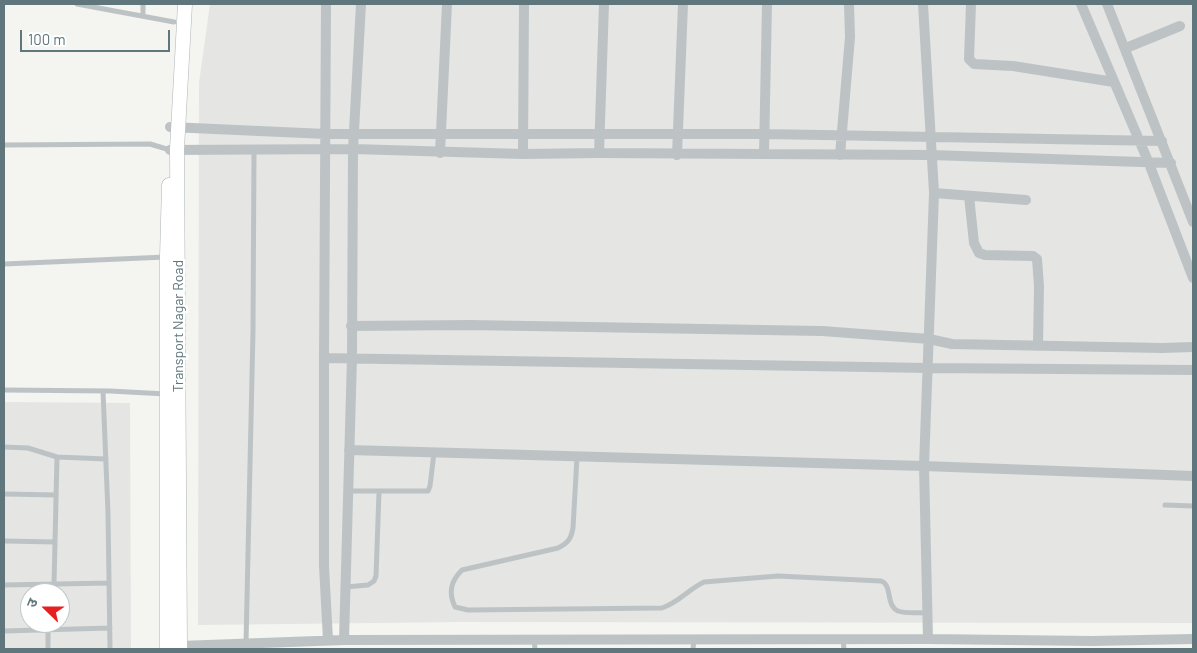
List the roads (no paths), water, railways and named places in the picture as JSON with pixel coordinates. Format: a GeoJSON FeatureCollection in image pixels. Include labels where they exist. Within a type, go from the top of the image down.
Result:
{"type":"FeatureCollection","features":[{"type":"Feature","properties":{"kind":"main road","name":"Transport Nagar Road"},"geometry":{"type":"LineString","coordinates":[[175,4],[175,127]]}},
{"type":"Feature","properties":{"kind":"main road","name":"Transport Nagar Road"},"geometry":{"type":"LineString","coordinates":[[175,648],[167,394],[167,257],[184,4]]}},
{"type":"Feature","properties":{"kind":"main road","name":"Transport Nagar Road"},"geometry":{"type":"LineString","coordinates":[[174,150],[175,648]]}},
{"type":"Feature","properties":{"kind":"street"},"geometry":{"type":"LineString","coordinates":[[324,643],[326,4]]}},
{"type":"Feature","properties":{"kind":"street"},"geometry":{"type":"LineString","coordinates":[[344,640],[352,358],[353,149],[360,4]]}},
{"type":"Feature","properties":{"kind":"street"},"geometry":{"type":"LineString","coordinates":[[440,152],[447,4]]}},
{"type":"Feature","properties":{"kind":"street"},"geometry":{"type":"LineString","coordinates":[[523,154],[524,4]]}},
{"type":"Feature","properties":{"kind":"street"},"geometry":{"type":"LineString","coordinates":[[599,153],[604,4]]}},
{"type":"Feature","properties":{"kind":"street"},"geometry":{"type":"LineString","coordinates":[[677,154],[683,4]]}},
{"type":"Feature","properties":{"kind":"street"},"geometry":{"type":"LineString","coordinates":[[764,154],[767,4]]}},
{"type":"Feature","properties":{"kind":"street"},"geometry":{"type":"LineString","coordinates":[[840,155],[850,37],[849,4]]}},
{"type":"Feature","properties":{"kind":"street"},"geometry":{"type":"LineString","coordinates":[[923,4],[934,193],[924,466],[928,639]]}},
{"type":"Feature","properties":{"kind":"street"},"geometry":{"type":"LineString","coordinates":[[971,4],[969,59],[974,64],[1013,66],[1114,82]]}},
{"type":"Feature","properties":{"kind":"street"},"geometry":{"type":"LineString","coordinates":[[1081,4],[1148,161],[1193,278]]}},
{"type":"Feature","properties":{"kind":"street"},"geometry":{"type":"LineString","coordinates":[[1107,4],[1126,48],[1193,222]]}},
{"type":"Feature","properties":{"kind":"street"},"geometry":{"type":"LineString","coordinates":[[1126,48],[1180,26]]}},
{"type":"Feature","properties":{"kind":"street"},"geometry":{"type":"LineString","coordinates":[[175,127],[326,134],[764,134],[1162,141]]}},
{"type":"Feature","properties":{"kind":"street"},"geometry":{"type":"LineString","coordinates":[[174,150],[353,149],[523,154],[931,155],[1171,163]]}},
{"type":"Feature","properties":{"kind":"street"},"geometry":{"type":"LineString","coordinates":[[934,193],[1026,200]]}},
{"type":"Feature","properties":{"kind":"street"},"geometry":{"type":"LineString","coordinates":[[969,196],[974,243],[979,253],[985,255],[1033,256],[1037,259],[1039,286],[1038,346]]}},
{"type":"Feature","properties":{"kind":"street"},"geometry":{"type":"LineString","coordinates":[[351,326],[470,325],[822,331],[929,339],[952,344],[1193,347]]}},
{"type":"Feature","properties":{"kind":"street"},"geometry":{"type":"LineString","coordinates":[[324,358],[928,368],[1193,370]]}},
{"type":"Feature","properties":{"kind":"street"},"geometry":{"type":"LineString","coordinates":[[349,450],[924,466],[1193,476]]}},
{"type":"Feature","properties":{"kind":"street"},"geometry":{"type":"LineString","coordinates":[[175,648],[246,643],[305,645],[344,640],[535,645],[694,645],[844,644],[928,639],[1092,641],[1193,639]]}},
{"type":"Feature","properties":{"kind":"lane"},"geometry":{"type":"LineString","coordinates":[[77,4],[174,22]]}},
{"type":"Feature","properties":{"kind":"lane"},"geometry":{"type":"LineString","coordinates":[[143,16],[144,4]]}},
{"type":"Feature","properties":{"kind":"lane"},"geometry":{"type":"LineString","coordinates":[[4,145],[150,144],[174,150]]}},
{"type":"Feature","properties":{"kind":"lane"},"geometry":{"type":"LineString","coordinates":[[246,643],[253,331],[254,150]]}},
{"type":"Feature","properties":{"kind":"lane"},"geometry":{"type":"LineString","coordinates":[[4,264],[167,257]]}},
{"type":"Feature","properties":{"kind":"lane"},"geometry":{"type":"LineString","coordinates":[[4,390],[167,394]]}},
{"type":"Feature","properties":{"kind":"lane"},"geometry":{"type":"LineString","coordinates":[[103,391],[110,649]]}},
{"type":"Feature","properties":{"kind":"lane"},"geometry":{"type":"LineString","coordinates":[[4,448],[28,448],[57,457],[106,459]]}},
{"type":"Feature","properties":{"kind":"lane"},"geometry":{"type":"LineString","coordinates":[[348,491],[428,491],[434,453]]}},
{"type":"Feature","properties":{"kind":"lane"},"geometry":{"type":"LineString","coordinates":[[577,456],[572,537],[567,544],[558,548],[462,570],[456,576],[452,585],[452,602],[454,607],[468,610],[662,608],[672,604],[693,587],[704,582],[778,576],[881,580],[887,586],[891,603],[895,608],[904,612],[928,613]]}},
{"type":"Feature","properties":{"kind":"lane"},"geometry":{"type":"LineString","coordinates":[[54,583],[57,457]]}},
{"type":"Feature","properties":{"kind":"lane"},"geometry":{"type":"LineString","coordinates":[[345,587],[368,585],[374,581],[376,576],[379,492]]}},
{"type":"Feature","properties":{"kind":"lane"},"geometry":{"type":"LineString","coordinates":[[4,494],[56,494]]}},
{"type":"Feature","properties":{"kind":"lane"},"geometry":{"type":"LineString","coordinates":[[1165,505],[1193,506]]}},
{"type":"Feature","properties":{"kind":"lane"},"geometry":{"type":"LineString","coordinates":[[4,541],[55,542]]}},
{"type":"Feature","properties":{"kind":"lane"},"geometry":{"type":"LineString","coordinates":[[70,584],[109,583]]}},
{"type":"Feature","properties":{"kind":"lane"},"geometry":{"type":"LineString","coordinates":[[4,585],[20,585]]}},
{"type":"Feature","properties":{"kind":"lane"},"geometry":{"type":"LineString","coordinates":[[70,629],[110,628]]}},
{"type":"Feature","properties":{"kind":"lane"},"geometry":{"type":"LineString","coordinates":[[4,631],[20,631]]}},
{"type":"Feature","properties":{"kind":"lane"},"geometry":{"type":"LineString","coordinates":[[48,633],[48,649]]}}]}
